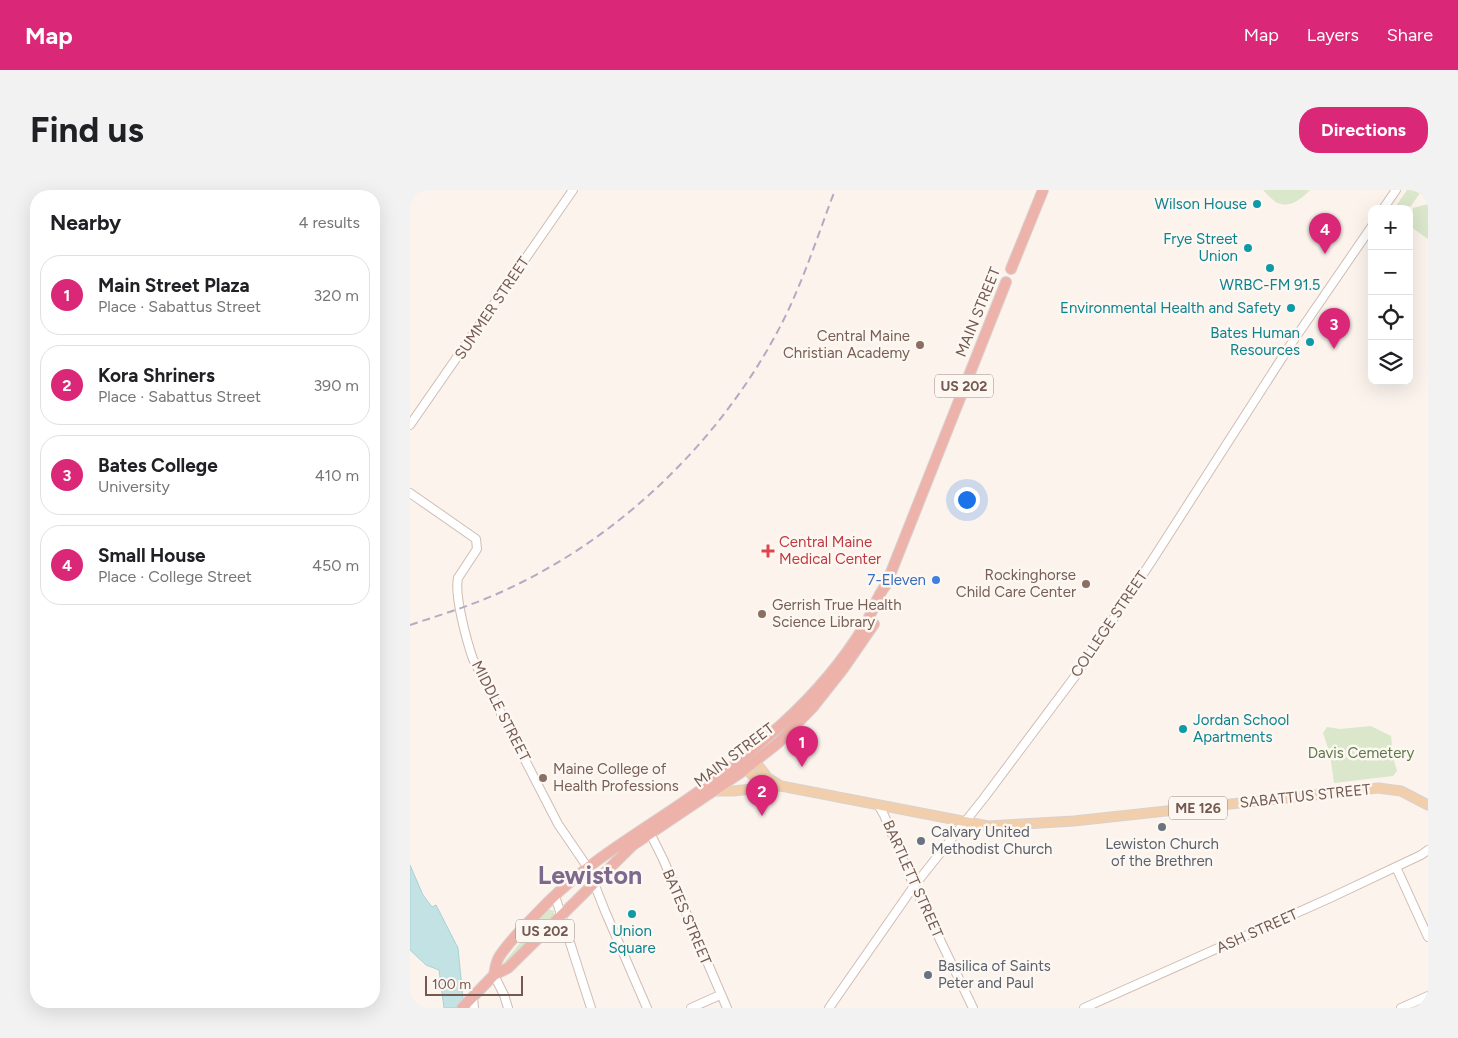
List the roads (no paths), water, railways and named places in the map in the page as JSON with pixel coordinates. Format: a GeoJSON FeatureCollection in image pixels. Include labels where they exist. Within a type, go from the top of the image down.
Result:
{"type":"FeatureCollection","features":[{"type":"Feature","properties":{"kind":"highway","name":"MAIN STREET"},"geometry":{"type":"LineString","coordinates":[[1011,269],[1043,190]]}},
{"type":"Feature","properties":{"kind":"highway","name":"MAIN STREET"},"geometry":{"type":"LineString","coordinates":[[494,975],[498,958],[554,896],[588,868],[714,791],[742,765],[749,753],[796,711],[821,684],[865,626],[880,592],[886,585],[1006,282]]}},
{"type":"Feature","properties":{"kind":"highway","name":"MAIN STREET"},"geometry":{"type":"LineString","coordinates":[[469,1005],[494,975],[508,968],[648,830],[709,784],[742,765],[755,762],[795,726],[813,707],[843,669],[876,620],[886,594],[886,585]]}},
{"type":"Feature","properties":{"kind":"main road","name":"MAIN STREET"},"geometry":{"type":"LineString","coordinates":[[1006,282],[1011,269]]}},
{"type":"Feature","properties":{"kind":"main road","name":"SABATTUS STREET"},"geometry":{"type":"LineString","coordinates":[[749,753],[768,778],[781,786],[988,826],[1074,821],[1378,788],[1401,791],[1428,804]]}},
{"type":"Feature","properties":{"kind":"main road"},"geometry":{"type":"LineString","coordinates":[[742,765],[761,782],[781,786]]}},
{"type":"Feature","properties":{"kind":"main road"},"geometry":{"type":"LineString","coordinates":[[714,791],[781,786]]}},
{"type":"Feature","properties":{"kind":"street","name":"SUMMER STREET"},"geometry":{"type":"LineString","coordinates":[[410,425],[573,190]]}},
{"type":"Feature","properties":{"kind":"street"},"geometry":{"type":"LineString","coordinates":[[1386,205],[1396,190]]}},
{"type":"Feature","properties":{"kind":"street","name":"COLLEGE STREET"},"geometry":{"type":"LineString","coordinates":[[828,1008],[914,886],[984,798],[1076,675],[1290,347],[1368,232]]}},
{"type":"Feature","properties":{"kind":"street","name":"MIDDLE STREET"},"geometry":{"type":"LineString","coordinates":[[410,493],[472,535],[478,544],[477,549],[457,582],[459,603],[471,652],[558,824],[588,868],[647,1008]]}},
{"type":"Feature","properties":{"kind":"street","name":"BARTLETT STREET"},"geometry":{"type":"LineString","coordinates":[[878,805],[972,1008]]}},
{"type":"Feature","properties":{"kind":"street","name":"BATES STREET"},"geometry":{"type":"LineString","coordinates":[[648,830],[663,860],[727,1008]]}},
{"type":"Feature","properties":{"kind":"street","name":"ASH STREET"},"geometry":{"type":"LineString","coordinates":[[1084,1008],[1330,898],[1421,856],[1428,850]]}},
{"type":"Feature","properties":{"kind":"street"},"geometry":{"type":"LineString","coordinates":[[1396,867],[1428,937]]}},
{"type":"Feature","properties":{"kind":"street"},"geometry":{"type":"LineString","coordinates":[[554,896],[591,1008]]}},
{"type":"Feature","properties":{"kind":"street"},"geometry":{"type":"LineString","coordinates":[[494,975],[508,1008]]}},
{"type":"Feature","properties":{"kind":"street"},"geometry":{"type":"LineString","coordinates":[[691,1008],[720,995]]}},
{"type":"Feature","properties":{"kind":"street"},"geometry":{"type":"LineString","coordinates":[[1401,1008],[1428,996]]}},
{"type":"Feature","properties":{"kind":"water"},"geometry":{"type":"Polygon","coordinates":[[[410,865],[423,895],[432,907],[436,905],[458,948],[464,1008],[444,1008],[439,970],[426,965],[410,950],[410,865]]]}},
{"type":"Feature","properties":{"kind":"railway"},"geometry":{"type":"LineString","coordinates":[[410,625],[488,598],[544,571],[587,544],[628,513],[666,479],[701,442],[733,403],[761,361],[792,301],[835,190]]}},
{"type":"Feature","properties":{"kind":"place","name":"Wilson House"},"geometry":{"type":"Point","coordinates":[1257,204]}},
{"type":"Feature","properties":{"kind":"place","name":"Frye Street Union"},"geometry":{"type":"Point","coordinates":[1248,248]}},
{"type":"Feature","properties":{"kind":"place","name":"Small House"},"geometry":{"type":"Point","coordinates":[1325,254]}},
{"type":"Feature","properties":{"kind":"place","name":"WRBC-FM 91.5"},"geometry":{"type":"Point","coordinates":[1270,268]}},
{"type":"Feature","properties":{"kind":"place","name":"Environmental Health and Safety"},"geometry":{"type":"Point","coordinates":[1291,308]}},
{"type":"Feature","properties":{"kind":"place","name":"Bates Human Resources"},"geometry":{"type":"Point","coordinates":[1310,342]}},
{"type":"Feature","properties":{"kind":"place","name":"Central Maine Christian Academy"},"geometry":{"type":"Point","coordinates":[920,345]}},
{"type":"Feature","properties":{"kind":"place","name":"Bates College"},"geometry":{"type":"Point","coordinates":[1334,349]}},
{"type":"Feature","properties":{"kind":"place","name":"Central Maine Medical Center"},"geometry":{"type":"Point","coordinates":[768,551]}},
{"type":"Feature","properties":{"kind":"place","name":"7-Eleven"},"geometry":{"type":"Point","coordinates":[936,580]}},
{"type":"Feature","properties":{"kind":"place","name":"Rockinghorse Child Care Center"},"geometry":{"type":"Point","coordinates":[1086,584]}},
{"type":"Feature","properties":{"kind":"place","name":"Gerrish True Health Science Library"},"geometry":{"type":"Point","coordinates":[762,614]}},
{"type":"Feature","properties":{"kind":"place","name":"Jordan School Apartments"},"geometry":{"type":"Point","coordinates":[1183,729]}},
{"type":"Feature","properties":{"kind":"place","name":"Main Street Plaza"},"geometry":{"type":"Point","coordinates":[802,767]}},
{"type":"Feature","properties":{"kind":"place","name":"Maine College of Health Professions"},"geometry":{"type":"Point","coordinates":[543,778]}},
{"type":"Feature","properties":{"kind":"place","name":"Kora Shriners"},"geometry":{"type":"Point","coordinates":[762,816]}},
{"type":"Feature","properties":{"kind":"place","name":"Lewiston Church of the Brethren"},"geometry":{"type":"Point","coordinates":[1162,827]}},
{"type":"Feature","properties":{"kind":"place","name":"Calvary United Methodist Church"},"geometry":{"type":"Point","coordinates":[921,841]}},
{"type":"Feature","properties":{"kind":"place","name":"Union Square"},"geometry":{"type":"Point","coordinates":[632,914]}},
{"type":"Feature","properties":{"kind":"place","name":"Basilica of Saints Peter and Paul"},"geometry":{"type":"Point","coordinates":[928,975]}},
{"type":"Feature","properties":{"kind":"district","name":"Lewiston"},"geometry":{"type":"Point","coordinates":[590,875]}},
{"type":"Feature","properties":{"kind":"park label","name":"Davis Cemetery"},"geometry":{"type":"Point","coordinates":[1361,753]}}]}
